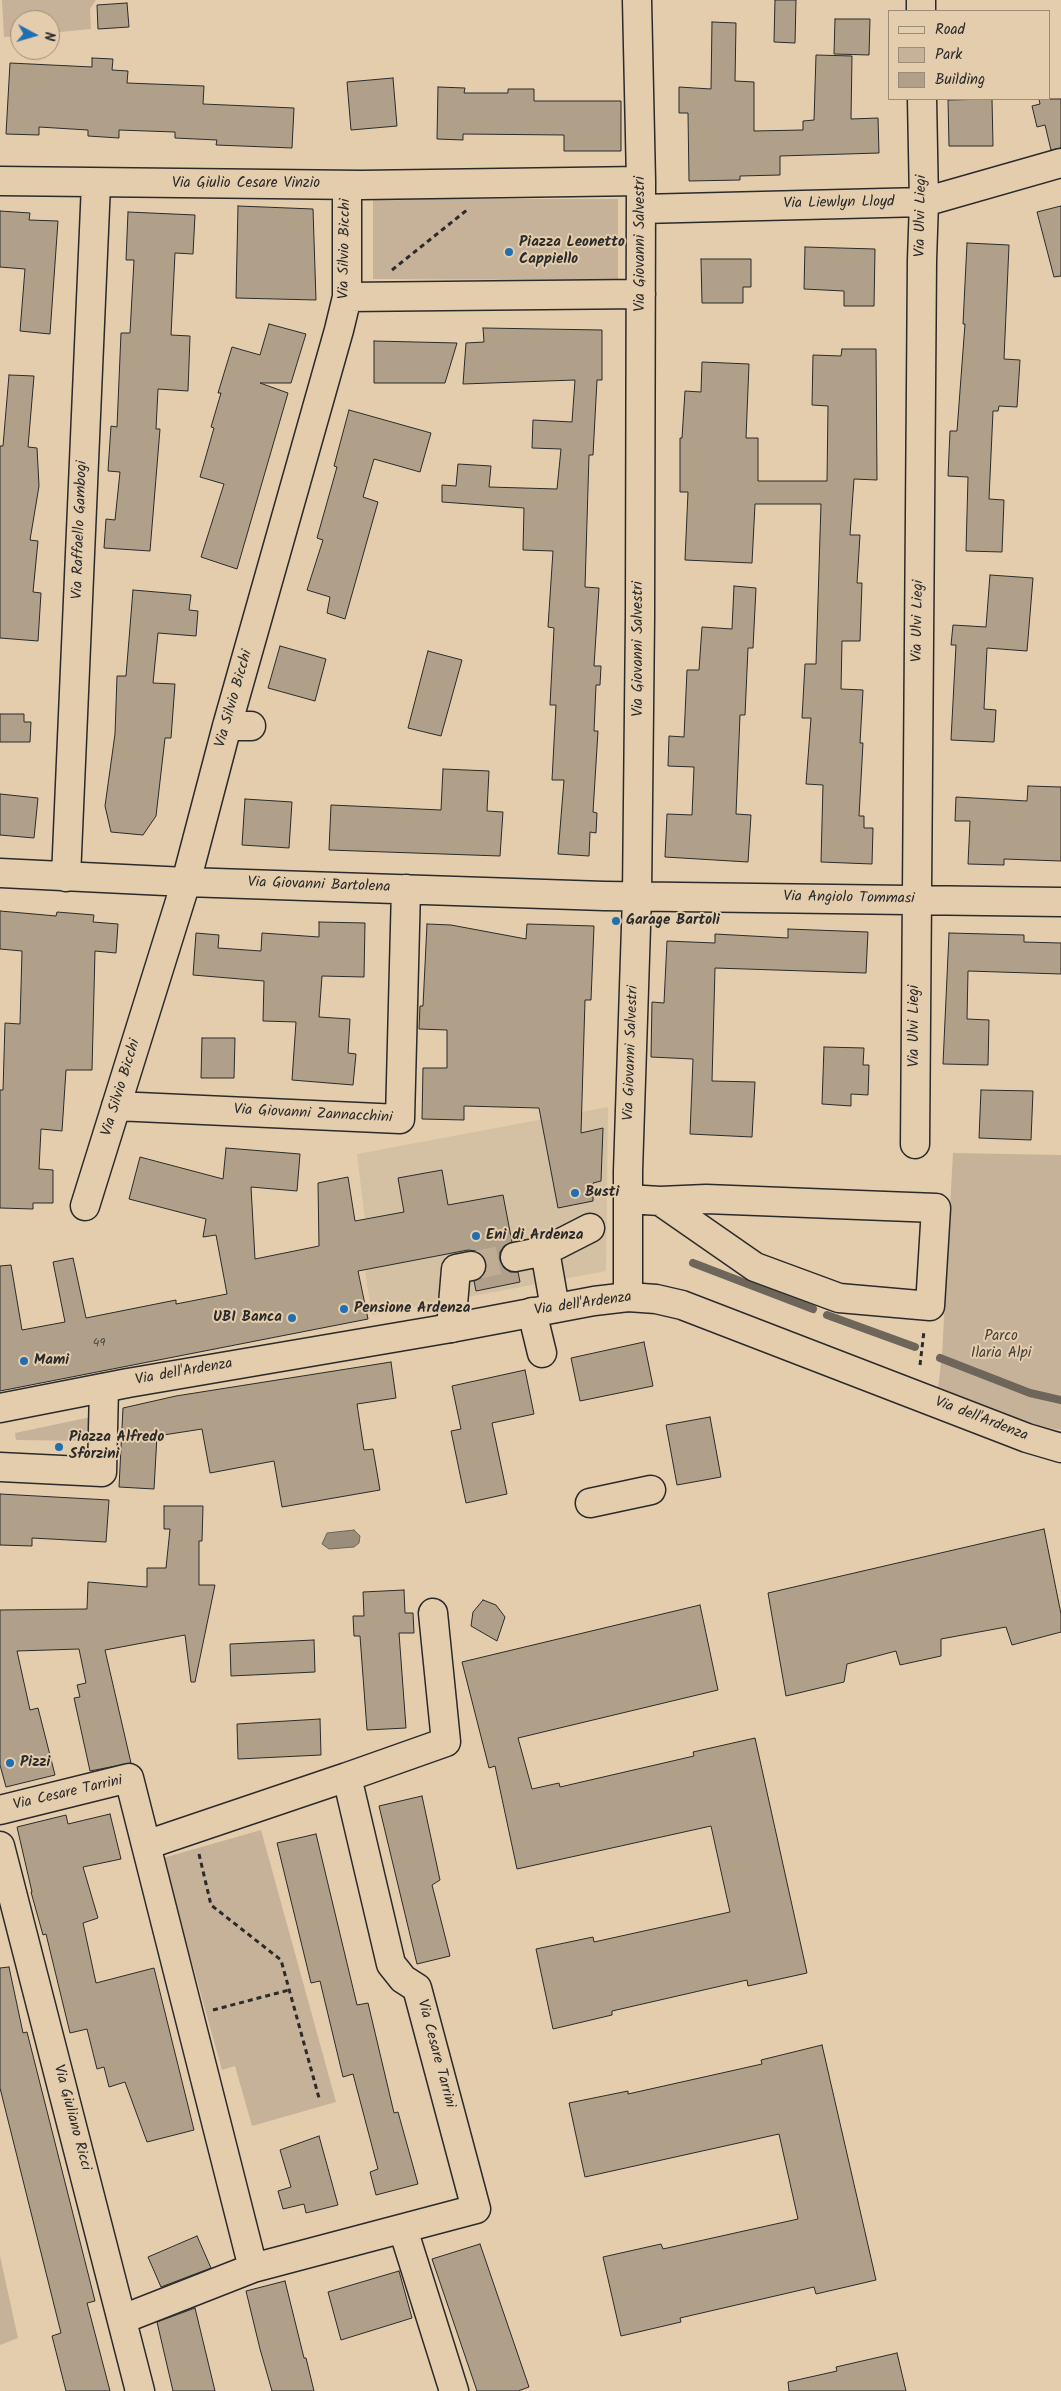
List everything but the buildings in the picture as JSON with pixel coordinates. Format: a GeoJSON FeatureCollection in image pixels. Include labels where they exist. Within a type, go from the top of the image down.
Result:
{"type":"FeatureCollection","features":[{"type":"Feature","properties":{"kind":"street","name":"Via Giovanni Salvestri"},"geometry":{"type":"LineString","coordinates":[[628,1297],[628,1199],[637,896],[641,182],[637,0]]}},
{"type":"Feature","properties":{"kind":"street","name":"Via Ulvi Liegi"},"geometry":{"type":"LineString","coordinates":[[914,1144],[924,202],[922,100]]}},
{"type":"Feature","properties":{"kind":"street","name":"Via Liewlyn Lloyd"},"geometry":{"type":"LineString","coordinates":[[641,208],[924,202],[1061,163]]}},
{"type":"Feature","properties":{"kind":"street","name":"Via Giulio Cesare Vinzio"},"geometry":{"type":"LineString","coordinates":[[0,182],[346,185],[641,182]]}},
{"type":"Feature","properties":{"kind":"street","name":"Via Raffaello Gambogi"},"geometry":{"type":"LineString","coordinates":[[66,877],[96,184]]}},
{"type":"Feature","properties":{"kind":"street","name":"Via Silvio Bicchi"},"geometry":{"type":"LineString","coordinates":[[85,1206],[186,882],[239,726],[354,296],[346,185]]}},
{"type":"Feature","properties":{"kind":"street"},"geometry":{"type":"LineString","coordinates":[[354,296],[641,294]]}},
{"type":"Feature","properties":{"kind":"street","name":"Via Giovanni Bartolena"},"geometry":{"type":"LineString","coordinates":[[0,873],[186,882],[637,896]]}},
{"type":"Feature","properties":{"kind":"street","name":"Via Giovanni Zannacchini"},"geometry":{"type":"LineString","coordinates":[[116,1106],[400,1120],[406,889]]}},
{"type":"Feature","properties":{"kind":"street","name":"Via Angiolo Tommasi"},"geometry":{"type":"LineString","coordinates":[[637,896],[1061,902]]}},
{"type":"Feature","properties":{"kind":"street"},"geometry":{"type":"LineString","coordinates":[[628,1199],[660,1201],[706,1199],[936,1208],[930,1306],[839,1298],[755,1267],[660,1201]]}},
{"type":"Feature","properties":{"kind":"street"},"geometry":{"type":"LineString","coordinates":[[515,1257],[545,1251],[590,1228]]}},
{"type":"Feature","properties":{"kind":"street"},"geometry":{"type":"LineString","coordinates":[[542,1353],[545,1251]]}},
{"type":"Feature","properties":{"kind":"street"},"geometry":{"type":"LineString","coordinates":[[451,1328],[456,1269],[471,1266]]}},
{"type":"Feature","properties":{"kind":"street","name":"Via dell'Ardenza"},"geometry":{"type":"LineString","coordinates":[[109,1386],[628,1297],[656,1299],[682,1306],[1027,1438],[1061,1448]]}},
{"type":"Feature","properties":{"kind":"street"},"geometry":{"type":"LineString","coordinates":[[0,1408],[109,1386],[102,1472],[0,1467]]}},
{"type":"Feature","properties":{"kind":"street"},"geometry":{"type":"LineString","coordinates":[[590,1503],[651,1490]]}},
{"type":"Feature","properties":{"kind":"street"},"geometry":{"type":"LineString","coordinates":[[146,1845],[446,1742],[434,1613]]}},
{"type":"Feature","properties":{"kind":"street","name":"Via Cesare Tarrini"},"geometry":{"type":"LineString","coordinates":[[123,2319],[253,2268],[476,2209],[417,1988],[403,1979],[391,1964],[347,1777]]}},
{"type":"Feature","properties":{"kind":"street","name":"Via Cesare Tarrini"},"geometry":{"type":"LineString","coordinates":[[0,1810],[129,1778],[253,2268]]}},
{"type":"Feature","properties":{"kind":"street","name":"Via Giuliano Ricci"},"geometry":{"type":"LineString","coordinates":[[0,1846],[140,2391]]}},
{"type":"Feature","properties":{"kind":"street"},"geometry":{"type":"LineString","coordinates":[[403,2229],[454,2391]]}},
{"type":"Feature","properties":{"kind":"path"},"geometry":{"type":"LineString","coordinates":[[354,296],[501,184]]}},
{"type":"Feature","properties":{"kind":"path"},"geometry":{"type":"LineString","coordinates":[[920,1365],[927,1306]]}},
{"type":"Feature","properties":{"kind":"path"},"geometry":{"type":"LineString","coordinates":[[192,1829],[211,1905],[281,1960],[319,2098]]}},
{"type":"Feature","properties":{"kind":"path"},"geometry":{"type":"LineString","coordinates":[[189,2016],[289,1990]]}},
{"type":"Feature","properties":{"kind":"shaded area"},"geometry":{"type":"Polygon","coordinates":[[[608,1107],[606,1271],[372,1315],[359,1232],[366,1229],[357,1154],[608,1107]]]}},
{"type":"Feature","properties":{"kind":"shaded area"},"geometry":{"type":"Polygon","coordinates":[[[354,1530],[360,1536],[359,1543],[354,1547],[329,1549],[322,1544],[327,1533],[354,1530]]]}},
{"type":"Feature","properties":{"kind":"green space"},"geometry":{"type":"Polygon","coordinates":[[[2,0],[96,0],[90,9],[91,29],[60,32],[60,10],[10,10],[10,37],[4,37],[2,0]]]}},
{"type":"Feature","properties":{"kind":"green space"},"geometry":{"type":"Polygon","coordinates":[[[373,199],[618,199],[618,280],[373,279],[373,199]]]}},
{"type":"Feature","properties":{"kind":"green space","name":"Parco Ilaria Alpi"},"geometry":{"type":"Polygon","coordinates":[[[953,1153],[1061,1155],[1061,1430],[1038,1426],[938,1389],[942,1355],[953,1153]]]}},
{"type":"Feature","properties":{"kind":"green space"},"geometry":{"type":"Polygon","coordinates":[[[91,1417],[90,1441],[16,1440],[15,1433],[91,1417]]]}},
{"type":"Feature","properties":{"kind":"green space"},"geometry":{"type":"Polygon","coordinates":[[[261,1830],[336,2102],[252,2126],[235,2066],[222,2070],[163,1858],[261,1830]]]}},
{"type":"Feature","properties":{"kind":"green space"},"geometry":{"type":"Polygon","coordinates":[[[0,2256],[18,2338],[0,2345],[0,2256]]]}},
{"type":"Feature","properties":{"kind":"waterway"},"geometry":{"type":"LineString","coordinates":[[693,1263],[813,1309]]}},
{"type":"Feature","properties":{"kind":"waterway"},"geometry":{"type":"LineString","coordinates":[[827,1315],[915,1347]]}},
{"type":"Feature","properties":{"kind":"waterway"},"geometry":{"type":"LineString","coordinates":[[940,1358],[1030,1393],[1061,1400]]}},
{"type":"Feature","properties":{"kind":"tunnel"},"geometry":{"type":"LineString","coordinates":[[471,1266],[515,1257]]}},
{"type":"Feature","properties":{"kind":"place","name":"Piazza Leonetto Cappiello"},"geometry":{"type":"Point","coordinates":[509,252]}},
{"type":"Feature","properties":{"kind":"place","name":"Garage Bartoli"},"geometry":{"type":"Point","coordinates":[616,921]}},
{"type":"Feature","properties":{"kind":"place","name":"Busti"},"geometry":{"type":"Point","coordinates":[575,1193]}},
{"type":"Feature","properties":{"kind":"place","name":"Eni di Ardenza"},"geometry":{"type":"Point","coordinates":[476,1236]}},
{"type":"Feature","properties":{"kind":"place","name":"Pensione Ardenza"},"geometry":{"type":"Point","coordinates":[344,1309]}},
{"type":"Feature","properties":{"kind":"place","name":"UBI Banca"},"geometry":{"type":"Point","coordinates":[292,1318]}},
{"type":"Feature","properties":{"kind":"place","name":"Mami"},"geometry":{"type":"Point","coordinates":[24,1361]}},
{"type":"Feature","properties":{"kind":"place","name":"Piazza Alfredo Sforzini"},"geometry":{"type":"Point","coordinates":[59,1447]}},
{"type":"Feature","properties":{"kind":"place","name":"Pizzi"},"geometry":{"type":"Point","coordinates":[10,1763]}}]}
